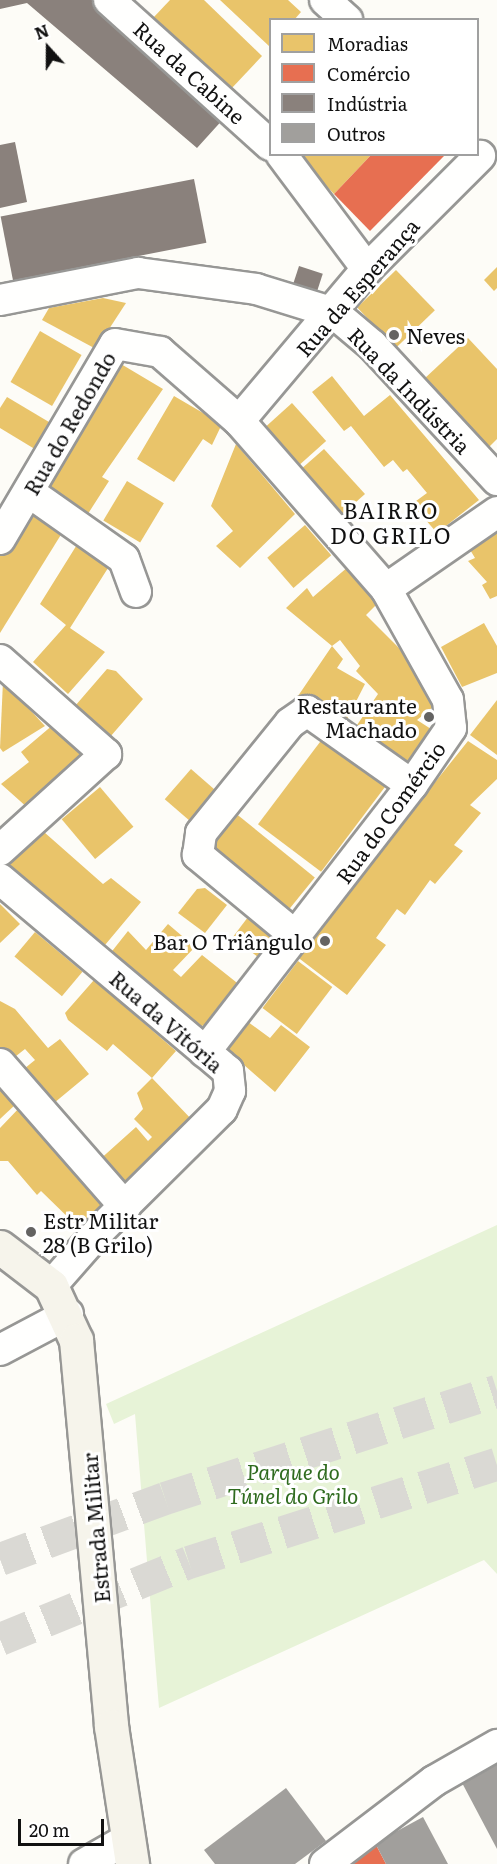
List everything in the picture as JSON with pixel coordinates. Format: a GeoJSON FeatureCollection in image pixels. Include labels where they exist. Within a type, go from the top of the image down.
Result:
{"type":"FeatureCollection","features":[{"type":"Feature","properties":{"kind":"street","name":"Rua da Cabine"},"geometry":{"type":"LineString","coordinates":[[109,0],[269,144]]}},
{"type":"Feature","properties":{"kind":"street"},"geometry":{"type":"LineString","coordinates":[[282,156],[367,269]]}},
{"type":"Feature","properties":{"kind":"street","name":"Rua da Esperança"},"geometry":{"type":"LineString","coordinates":[[239,421],[334,313],[367,269],[485,162]]}},
{"type":"Feature","properties":{"kind":"street","name":"Rua da Indústria"},"geometry":{"type":"LineString","coordinates":[[0,300],[138,273],[256,289],[334,313],[372,345],[497,480]]}},
{"type":"Feature","properties":{"kind":"street","name":"Rua do Redondo"},"geometry":{"type":"LineString","coordinates":[[0,538],[115,344],[160,352],[239,421]]}},
{"type":"Feature","properties":{"kind":"street","name":"Rua do Comércio"},"geometry":{"type":"LineString","coordinates":[[205,1052],[297,937],[412,785],[451,728],[451,714],[386,589],[239,421]]}},
{"type":"Feature","properties":{"kind":"street"},"geometry":{"type":"LineString","coordinates":[[29,492],[124,559],[136,592]]}},
{"type":"Feature","properties":{"kind":"street"},"geometry":{"type":"LineString","coordinates":[[386,589],[497,512]]}},
{"type":"Feature","properties":{"kind":"street"},"geometry":{"type":"LineString","coordinates":[[0,660],[106,754],[0,850]]}},
{"type":"Feature","properties":{"kind":"street"},"geometry":{"type":"LineString","coordinates":[[297,937],[198,855],[201,833],[290,723],[307,711],[412,785]]}},
{"type":"Feature","properties":{"kind":"street","name":"Rua da Vitória"},"geometry":{"type":"LineString","coordinates":[[0,879],[228,1071],[230,1091],[222,1109],[51,1286]]}},
{"type":"Feature","properties":{"kind":"street"},"geometry":{"type":"LineString","coordinates":[[0,1064],[125,1207]]}},
{"type":"Feature","properties":{"kind":"street","name":"Estrada Militar"},"geometry":{"type":"LineString","coordinates":[[0,1247],[51,1286],[68,1314],[84,1396],[129,1852]]}},
{"type":"Feature","properties":{"kind":"street"},"geometry":{"type":"LineString","coordinates":[[0,1350],[68,1314]]}},
{"type":"Feature","properties":{"kind":"street"},"geometry":{"type":"LineString","coordinates":[[325,1864],[434,1781],[497,1745]]}},
{"type":"Feature","properties":{"kind":"street"},"geometry":{"type":"LineString","coordinates":[[84,1864],[129,1852]]}},
{"type":"Feature","properties":{"kind":"green space","name":"Parque do Túnel do Grilo"},"geometry":{"type":"Polygon","coordinates":[[[497,1225],[497,1574],[484,1560],[159,1708],[135,1414],[114,1424],[106,1404],[497,1225]]]}},
{"type":"Feature","properties":{"kind":"building: Moradias"},"geometry":{"type":"Polygon","coordinates":[[[170,0],[204,0],[262,56],[231,89],[153,18],[170,0]]]}},
{"type":"Feature","properties":{"kind":"building: Moradias"},"geometry":{"type":"Polygon","coordinates":[[[220,0],[288,0],[301,12],[296,18],[269,18],[269,46],[220,0]]]}},
{"type":"Feature","properties":{"kind":"building: Moradias"},"geometry":{"type":"Polygon","coordinates":[[[302,156],[370,156],[334,194],[300,158],[302,156]]]}},
{"type":"Feature","properties":{"kind":"building: Moradias"},"geometry":{"type":"Polygon","coordinates":[[[497,267],[497,288],[494,291],[484,280],[497,267]]]}},
{"type":"Feature","properties":{"kind":"building: Moradias"},"geometry":{"type":"Polygon","coordinates":[[[396,270],[435,310],[396,348],[357,308],[396,270]]]}},
{"type":"Feature","properties":{"kind":"building: Moradias"},"geometry":{"type":"Polygon","coordinates":[[[103,298],[126,303],[96,349],[42,320],[49,308],[103,298]]]}},
{"type":"Feature","properties":{"kind":"building: Moradias"},"geometry":{"type":"Polygon","coordinates":[[[40,331],[82,355],[52,406],[10,382],[40,331]]]}},
{"type":"Feature","properties":{"kind":"building: Moradias"},"geometry":{"type":"Polygon","coordinates":[[[468,338],[497,369],[497,439],[489,447],[424,379],[468,338]]]}},
{"type":"Feature","properties":{"kind":"building: Moradias"},"geometry":{"type":"Polygon","coordinates":[[[121,364],[163,389],[102,477],[109,481],[84,520],[39,491],[115,365],[121,364]]]}},
{"type":"Feature","properties":{"kind":"building: Moradias"},"geometry":{"type":"Polygon","coordinates":[[[332,376],[364,416],[390,395],[479,500],[437,533],[412,504],[427,493],[407,469],[403,472],[393,460],[384,467],[351,426],[344,431],[312,392],[332,376]]]}},
{"type":"Feature","properties":{"kind":"building: Moradias"},"geometry":{"type":"Polygon","coordinates":[[[174,396],[222,424],[212,445],[203,439],[174,482],[137,459],[174,396]]]}},
{"type":"Feature","properties":{"kind":"building: Moradias"},"geometry":{"type":"Polygon","coordinates":[[[7,397],[54,425],[38,451],[0,428],[0,408],[7,397]]]}},
{"type":"Feature","properties":{"kind":"building: Moradias"},"geometry":{"type":"Polygon","coordinates":[[[292,403],[326,441],[298,466],[264,428],[292,403]]]}},
{"type":"Feature","properties":{"kind":"building: Moradias"},"geometry":{"type":"Polygon","coordinates":[[[236,444],[295,514],[240,568],[216,546],[233,531],[211,506],[236,444]]]}},
{"type":"Feature","properties":{"kind":"building: Moradias"},"geometry":{"type":"Polygon","coordinates":[[[324,449],[365,494],[337,519],[300,470],[324,449]]]}},
{"type":"Feature","properties":{"kind":"building: Moradias"},"geometry":{"type":"Polygon","coordinates":[[[127,481],[164,503],[140,543],[103,520],[127,481]]]}},
{"type":"Feature","properties":{"kind":"building: Moradias"},"geometry":{"type":"Polygon","coordinates":[[[32,504],[67,525],[0,633],[0,555],[32,504]]]}},
{"type":"Feature","properties":{"kind":"building: Moradias"},"geometry":{"type":"Polygon","coordinates":[[[305,525],[331,555],[294,588],[267,558],[305,525]]]}},
{"type":"Feature","properties":{"kind":"building: Moradias"},"geometry":{"type":"Polygon","coordinates":[[[497,532],[497,596],[490,599],[482,585],[487,582],[468,561],[475,558],[469,548],[497,532]]]}},
{"type":"Feature","properties":{"kind":"building: Moradias"},"geometry":{"type":"Polygon","coordinates":[[[83,535],[115,557],[70,628],[105,652],[68,694],[33,662],[66,625],[40,604],[83,535]]]}},
{"type":"Feature","properties":{"kind":"building: Moradias"},"geometry":{"type":"Polygon","coordinates":[[[349,566],[380,601],[366,615],[412,661],[433,707],[417,720],[431,729],[406,763],[375,739],[373,743],[353,731],[378,694],[356,671],[360,666],[340,640],[332,646],[286,608],[307,588],[313,597],[349,566]]]}},
{"type":"Feature","properties":{"kind":"building: Moradias"},"geometry":{"type":"Polygon","coordinates":[[[484,623],[497,646],[497,673],[462,687],[441,647],[484,623]]]}},
{"type":"Feature","properties":{"kind":"building: Moradias"},"geometry":{"type":"Polygon","coordinates":[[[332,646],[343,659],[337,668],[365,684],[343,727],[298,696],[332,646]]]}},
{"type":"Feature","properties":{"kind":"building: Moradias"},"geometry":{"type":"Polygon","coordinates":[[[107,669],[116,671],[143,699],[110,737],[77,716],[81,712],[75,706],[107,669]]]}},
{"type":"Feature","properties":{"kind":"building: Moradias"},"geometry":{"type":"Polygon","coordinates":[[[3,681],[45,726],[3,752],[0,748],[3,681]]]}},
{"type":"Feature","properties":{"kind":"building: Moradias"},"geometry":{"type":"Polygon","coordinates":[[[497,700],[497,755],[470,735],[497,700]]]}},
{"type":"Feature","properties":{"kind":"building: Moradias"},"geometry":{"type":"Polygon","coordinates":[[[54,724],[89,756],[29,809],[1,784],[29,762],[21,752],[54,724]]]}},
{"type":"Feature","properties":{"kind":"building: Moradias"},"geometry":{"type":"Polygon","coordinates":[[[323,738],[386,786],[321,872],[258,824],[323,738]]]}},
{"type":"Feature","properties":{"kind":"building: Moradias"},"geometry":{"type":"Polygon","coordinates":[[[468,741],[497,760],[497,779],[470,805],[481,813],[454,845],[463,851],[435,884],[430,880],[405,915],[397,909],[376,938],[386,945],[347,995],[296,956],[468,741]]]}},
{"type":"Feature","properties":{"kind":"building: Moradias"},"geometry":{"type":"Polygon","coordinates":[[[191,769],[220,794],[193,824],[165,799],[191,769]]]}},
{"type":"Feature","properties":{"kind":"building: Moradias"},"geometry":{"type":"Polygon","coordinates":[[[100,787],[133,827],[95,859],[62,819],[100,787]]]}},
{"type":"Feature","properties":{"kind":"building: Moradias"},"geometry":{"type":"Polygon","coordinates":[[[234,812],[315,877],[286,913],[205,848],[234,812]]]}},
{"type":"Feature","properties":{"kind":"building: Moradias"},"geometry":{"type":"Polygon","coordinates":[[[44,832],[103,884],[111,878],[141,902],[100,951],[3,863],[44,832]]]}},
{"type":"Feature","properties":{"kind":"building: Moradias"},"geometry":{"type":"Polygon","coordinates":[[[205,888],[227,905],[205,933],[178,913],[197,889],[205,888]]]}},
{"type":"Feature","properties":{"kind":"building: Moradias"},"geometry":{"type":"Polygon","coordinates":[[[0,904],[20,924],[0,943],[0,904]]]}},
{"type":"Feature","properties":{"kind":"building: Moradias"},"geometry":{"type":"Polygon","coordinates":[[[248,917],[277,939],[261,959],[232,938],[248,917]]]}},
{"type":"Feature","properties":{"kind":"building: Moradias"},"geometry":{"type":"Polygon","coordinates":[[[168,924],[195,947],[173,970],[181,977],[202,955],[241,986],[209,1024],[194,1028],[109,955],[128,931],[146,950],[168,924]]]}},
{"type":"Feature","properties":{"kind":"building: Moradias"},"geometry":{"type":"Polygon","coordinates":[[[35,932],[82,972],[62,996],[14,957],[35,932]]]}},
{"type":"Feature","properties":{"kind":"building: Moradias"},"geometry":{"type":"Polygon","coordinates":[[[298,961],[332,987],[297,1034],[262,1008],[298,961]]]}},
{"type":"Feature","properties":{"kind":"building: Moradias"},"geometry":{"type":"Polygon","coordinates":[[[94,980],[176,1051],[152,1078],[113,1044],[107,1051],[68,1020],[65,1013],[94,980]]]}},
{"type":"Feature","properties":{"kind":"building: Moradias"},"geometry":{"type":"Polygon","coordinates":[[[0,1001],[15,1009],[48,1048],[60,1039],[89,1074],[48,1108],[19,1073],[35,1060],[25,1049],[11,1060],[0,1047],[0,1001]]]}},
{"type":"Feature","properties":{"kind":"building: Moradias"},"geometry":{"type":"Polygon","coordinates":[[[248,1022],[270,1038],[281,1025],[310,1047],[275,1092],[227,1050],[248,1022]]]}},
{"type":"Feature","properties":{"kind":"building: Moradias"},"geometry":{"type":"Polygon","coordinates":[[[152,1078],[195,1123],[122,1190],[97,1162],[136,1127],[148,1141],[152,1137],[134,1119],[143,1109],[137,1093],[152,1078]]]}},
{"type":"Feature","properties":{"kind":"building: Moradias"},"geometry":{"type":"Polygon","coordinates":[[[0,1087],[16,1104],[0,1119],[0,1087]]]}},
{"type":"Feature","properties":{"kind":"building: Moradias"},"geometry":{"type":"Polygon","coordinates":[[[21,1106],[105,1207],[80,1229],[41,1191],[37,1195],[8,1161],[0,1161],[0,1128],[21,1106]]]}},
{"type":"Feature","properties":{"kind":"building: Comércio"},"geometry":{"type":"Polygon","coordinates":[[[370,156],[444,156],[370,231],[334,194],[370,156]]]}},
{"type":"Feature","properties":{"kind":"building: Comércio"},"geometry":{"type":"Polygon","coordinates":[[[375,1843],[386,1864],[347,1864],[375,1843]]]}},
{"type":"Feature","properties":{"kind":"building: Indústria"},"geometry":{"type":"Polygon","coordinates":[[[0,0],[94,0],[226,116],[197,148],[27,3],[0,9],[0,0]]]}},
{"type":"Feature","properties":{"kind":"building: Indústria"},"geometry":{"type":"Polygon","coordinates":[[[15,142],[27,202],[0,208],[0,145],[15,142]]]}},
{"type":"Feature","properties":{"kind":"building: Indústria"},"geometry":{"type":"Polygon","coordinates":[[[194,179],[206,243],[13,280],[1,217],[194,179]]]}},
{"type":"Feature","properties":{"kind":"building: Indústria"},"geometry":{"type":"Polygon","coordinates":[[[299,266],[323,274],[317,293],[293,285],[299,266]]]}},
{"type":"Feature","properties":{"kind":"building: Outros"},"geometry":{"type":"Polygon","coordinates":[[[497,1758],[497,1849],[460,1779],[497,1758]]]}},
{"type":"Feature","properties":{"kind":"building: Outros"},"geometry":{"type":"Polygon","coordinates":[[[286,1788],[326,1841],[295,1864],[215,1864],[204,1850],[286,1788]]]}},
{"type":"Feature","properties":{"kind":"building: Outros"},"geometry":{"type":"Polygon","coordinates":[[[423,1817],[448,1864],[386,1864],[375,1843],[423,1817]]]}},
{"type":"Feature","properties":{"kind":"tunnel"},"geometry":{"type":"LineString","coordinates":[[0,1559],[165,1498],[497,1391]]}},
{"type":"Feature","properties":{"kind":"tunnel"},"geometry":{"type":"LineString","coordinates":[[0,1639],[189,1562],[497,1464]]}},
{"type":"Feature","properties":{"kind":"place","name":"Neves"},"geometry":{"type":"Point","coordinates":[394,335]}},
{"type":"Feature","properties":{"kind":"place","name":"Restaurante Machado"},"geometry":{"type":"Point","coordinates":[429,717]}},
{"type":"Feature","properties":{"kind":"place","name":"Bar O Triângulo"},"geometry":{"type":"Point","coordinates":[325,941]}},
{"type":"Feature","properties":{"kind":"place","name":"Estr Militar 28 (B Grilo)"},"geometry":{"type":"Point","coordinates":[31,1232]}},
{"type":"Feature","properties":{"kind":"district","name":"BAIRRO DO GRILO"},"geometry":{"type":"Point","coordinates":[391,522]}}]}
